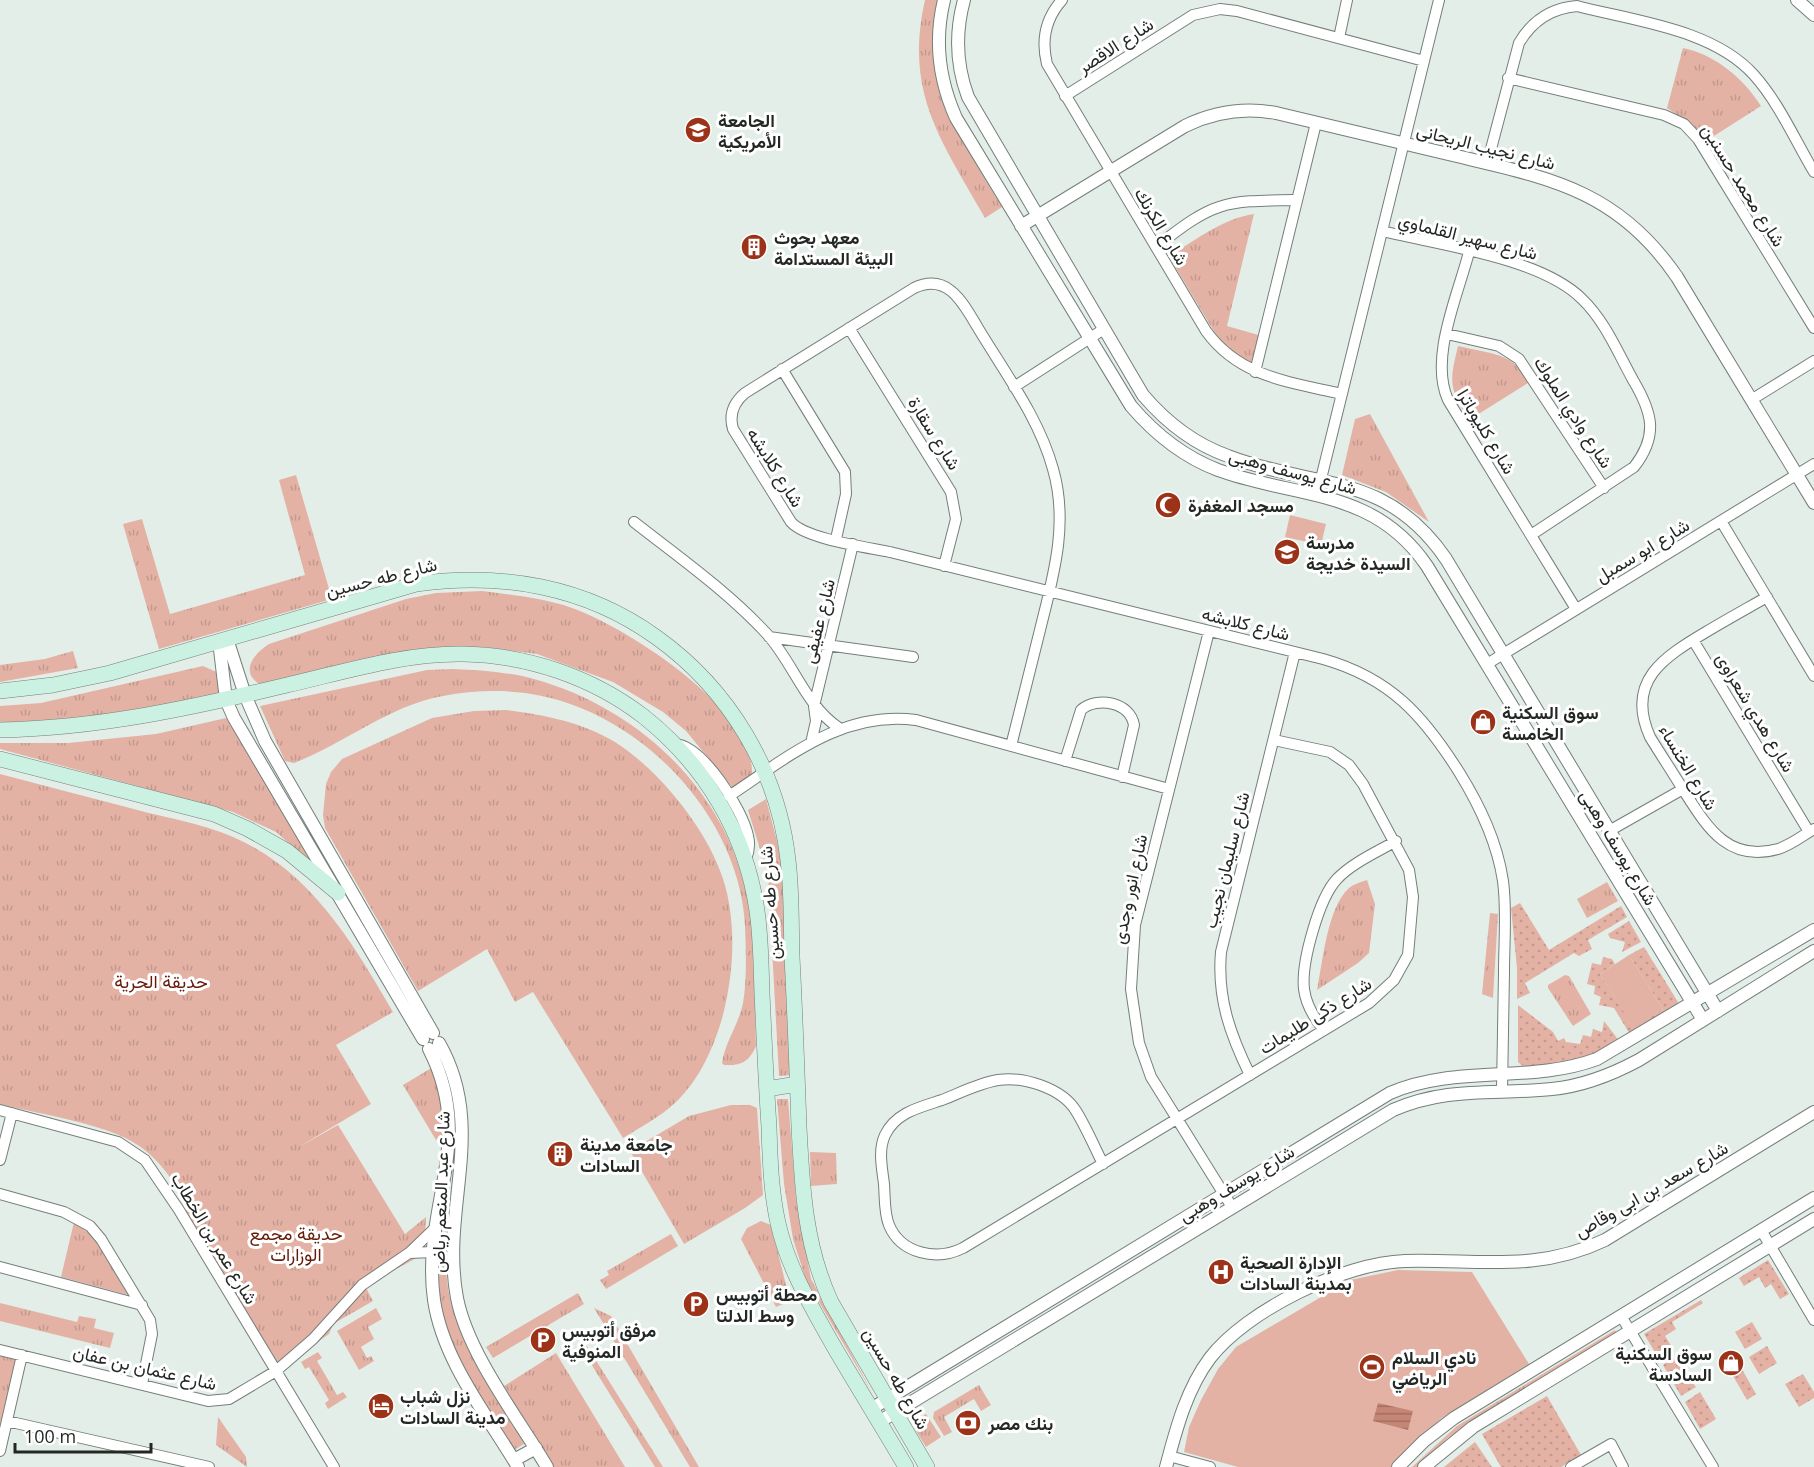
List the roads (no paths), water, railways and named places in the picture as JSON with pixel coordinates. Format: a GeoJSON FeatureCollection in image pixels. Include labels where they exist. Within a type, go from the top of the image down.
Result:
{"type":"FeatureCollection","features":[{"type":"Feature","properties":{"kind":"main road","name":"شارع طه حسين"},"geometry":{"type":"LineString","coordinates":[[0,691],[100,675],[416,584],[488,579],[551,588],[592,601],[631,620],[683,657],[726,704],[749,739],[765,772],[781,818],[788,860],[802,1194],[815,1262],[831,1302],[927,1467]]}},
{"type":"Feature","properties":{"kind":"main road","name":"شارع طه حسين"},"geometry":{"type":"LineString","coordinates":[[0,730],[100,724],[226,700],[401,659],[442,654],[484,655],[545,666],[584,681],[638,712],[675,744],[696,768],[718,801],[746,859],[758,914],[772,1190],[784,1246],[808,1302],[906,1467]]}},
{"type":"Feature","properties":{"kind":"main road"},"geometry":{"type":"LineString","coordinates":[[0,759],[178,803],[223,818],[287,851],[338,893]]}},
{"type":"Feature","properties":{"kind":"main road"},"geometry":{"type":"LineString","coordinates":[[767,1089],[797,1084]]}},
{"type":"Feature","properties":{"kind":"street","name":"شارع يوسف وهبى"},"geometry":{"type":"LineString","coordinates":[[944,0],[939,46],[945,91],[956,118],[1131,406],[1150,427],[1174,446],[1218,470],[1317,495],[1367,511],[1404,537],[1427,566],[1703,1020]]}},
{"type":"Feature","properties":{"kind":"street","name":"شارع يوسف وهبى"},"geometry":{"type":"LineString","coordinates":[[963,0],[957,43],[960,70],[968,97],[1143,395],[1164,418],[1188,437],[1237,459],[1321,478],[1374,495],[1400,511],[1422,529],[1446,559],[1718,1011]]}},
{"type":"Feature","properties":{"kind":"street","name":"شارع الكرنك"},"geometry":{"type":"LineString","coordinates":[[1062,0],[1048,21],[1044,47],[1051,71],[1212,339],[1235,361],[1255,372],[1342,394]]}},
{"type":"Feature","properties":{"kind":"street"},"geometry":{"type":"LineString","coordinates":[[1339,38],[1347,0]]}},
{"type":"Feature","properties":{"kind":"street"},"geometry":{"type":"LineString","coordinates":[[1317,495],[1439,0]]}},
{"type":"Feature","properties":{"kind":"street"},"geometry":{"type":"LineString","coordinates":[[1797,0],[1814,15]]}},
{"type":"Feature","properties":{"kind":"street"},"geometry":{"type":"LineString","coordinates":[[1487,164],[1515,52],[1524,35],[1543,17],[1566,7],[1577,6],[1690,35],[1725,51],[1753,73],[1814,172]]}},
{"type":"Feature","properties":{"kind":"street","name":"شارع الاقصر"},"geometry":{"type":"LineString","coordinates":[[1065,96],[1184,19],[1203,12],[1228,10],[1425,61]]}},
{"type":"Feature","properties":{"kind":"street","name":"شارع محمد حسنين"},"geometry":{"type":"LineString","coordinates":[[1508,78],[1664,115],[1689,128],[1814,328]]}},
{"type":"Feature","properties":{"kind":"street","name":"شارع نجيب الريحانى"},"geometry":{"type":"LineString","coordinates":[[1021,226],[1185,126],[1216,114],[1239,110],[1264,111],[1570,186],[1610,207],[1638,230],[1677,277],[1814,503]]}},
{"type":"Feature","properties":{"kind":"street"},"geometry":{"type":"LineString","coordinates":[[1255,372],[1316,123]]}},
{"type":"Feature","properties":{"kind":"street"},"geometry":{"type":"LineString","coordinates":[[1156,247],[1191,219],[1218,206],[1238,201],[1297,200]]}},
{"type":"Feature","properties":{"kind":"street","name":"شارع سهير القلماوي"},"geometry":{"type":"LineString","coordinates":[[1382,231],[1525,266],[1555,278],[1583,300],[1610,338],[1647,404],[1650,429],[1647,446],[1628,473],[1531,535]]}},
{"type":"Feature","properties":{"kind":"street","name":"شارع كليوباترا"},"geometry":{"type":"LineString","coordinates":[[1469,252],[1440,362],[1444,393],[1576,609]]}},
{"type":"Feature","properties":{"kind":"street"},"geometry":{"type":"LineString","coordinates":[[836,539],[846,494],[845,472],[782,369],[919,286],[943,286],[962,300],[1014,387],[1039,430],[1056,480],[1060,533],[1049,592],[1011,746]]}},
{"type":"Feature","properties":{"kind":"street","name":"شارع سقارة"},"geometry":{"type":"LineString","coordinates":[[849,328],[951,492],[956,519],[944,566]]}},
{"type":"Feature","properties":{"kind":"street"},"geometry":{"type":"LineString","coordinates":[[1014,387],[1104,329]]}},
{"type":"Feature","properties":{"kind":"street","name":"شارع وادي الملوك"},"geometry":{"type":"LineString","coordinates":[[1447,334],[1498,346],[1519,359],[1604,488]]}},
{"type":"Feature","properties":{"kind":"street"},"geometry":{"type":"LineString","coordinates":[[1751,400],[1814,360]]}},
{"type":"Feature","properties":{"kind":"street","name":"شارع كلابشه"},"geometry":{"type":"LineString","coordinates":[[782,369],[745,393],[736,401],[732,412],[735,435],[791,522],[803,531],[1295,652],[1351,668],[1398,696],[1437,738],[1480,808],[1496,850],[1504,896],[1502,1090]]}},
{"type":"Feature","properties":{"kind":"street","name":"شارع ابو سمبل"},"geometry":{"type":"LineString","coordinates":[[1487,664],[1814,464]]}},
{"type":"Feature","properties":{"kind":"street"},"geometry":{"type":"LineString","coordinates":[[1721,521],[1814,676]]}},
{"type":"Feature","properties":{"kind":"street"},"geometry":{"type":"LineString","coordinates":[[634,522],[721,589],[770,637],[814,706],[839,728]]}},
{"type":"Feature","properties":{"kind":"street","name":"شارع عفيفى"},"geometry":{"type":"LineString","coordinates":[[811,743],[815,728],[814,706],[854,544]]}},
{"type":"Feature","properties":{"kind":"street","name":"شارع الخنساء"},"geometry":{"type":"LineString","coordinates":[[1767,597],[1666,657],[1653,671],[1645,687],[1642,706],[1650,737],[1713,833],[1737,848],[1754,851],[1785,846],[1811,830]]}},
{"type":"Feature","properties":{"kind":"street","name":"شارع انور وجدى"},"geometry":{"type":"LineString","coordinates":[[1209,631],[1135,925],[1131,989],[1135,1025],[1144,1061],[1232,1207]]}},
{"type":"Feature","properties":{"kind":"street"},"geometry":{"type":"LineString","coordinates":[[770,637],[913,657]]}},
{"type":"Feature","properties":{"kind":"street","name":"شارع عبد المنعم رياض"},"geometry":{"type":"LineString","coordinates":[[223,640],[265,741],[431,1041],[443,1078],[451,1118],[450,1145],[433,1252],[434,1300],[448,1348],[516,1464]]}},
{"type":"Feature","properties":{"kind":"street","name":"شارع عبد المنعم رياض"},"geometry":{"type":"LineString","coordinates":[[223,640],[226,700],[234,718],[338,893],[431,1041],[454,1072],[463,1110],[464,1134],[457,1194],[454,1267],[461,1314],[478,1355],[548,1467]]}},
{"type":"Feature","properties":{"kind":"street","name":"شارع هدي شعراوى"},"geometry":{"type":"LineString","coordinates":[[1693,640],[1811,830]]}},
{"type":"Feature","properties":{"kind":"street","name":"شارع سليمان نجيب"},"geometry":{"type":"LineString","coordinates":[[1250,1075],[1228,1026],[1221,996],[1220,966],[1224,937],[1295,652]]}},
{"type":"Feature","properties":{"kind":"street"},"geometry":{"type":"LineString","coordinates":[[1065,761],[1081,710],[1100,702],[1124,708],[1133,718],[1134,725],[1122,777]]}},
{"type":"Feature","properties":{"kind":"street"},"geometry":{"type":"LineString","coordinates":[[729,796],[811,743],[839,728],[869,719],[904,718],[1169,789]]}},
{"type":"Feature","properties":{"kind":"street","name":"شارع ذكى طليمات"},"geometry":{"type":"LineString","coordinates":[[1102,1164],[1075,1109],[1066,1101],[1039,1085],[1018,1080],[997,1080],[905,1114],[888,1129],[881,1151],[888,1222],[896,1236],[914,1250],[929,1255],[950,1253],[1102,1164],[1324,1030],[1378,996],[1394,980],[1408,955],[1413,888],[1409,870],[1396,841],[1363,783],[1343,759],[1330,752],[1274,740]]}},
{"type":"Feature","properties":{"kind":"street"},"geometry":{"type":"LineString","coordinates":[[675,744],[686,746],[696,752],[729,796],[749,837],[746,859]]}},
{"type":"Feature","properties":{"kind":"street"},"geometry":{"type":"LineString","coordinates":[[272,783],[284,777]]}},
{"type":"Feature","properties":{"kind":"street"},"geometry":{"type":"LineString","coordinates":[[1609,831],[1683,789]]}},
{"type":"Feature","properties":{"kind":"street"},"geometry":{"type":"LineString","coordinates":[[1324,1030],[1309,1006],[1304,979],[1323,902],[1332,885],[1344,872],[1396,841]]}},
{"type":"Feature","properties":{"kind":"street","name":"شارع يوسف وهبى"},"geometry":{"type":"LineString","coordinates":[[875,1416],[1223,1194],[1390,1093],[1435,1078],[1557,1071],[1597,1059],[1814,930]]}},
{"type":"Feature","properties":{"kind":"street","name":"شارع يوسف وهبى"},"geometry":{"type":"LineString","coordinates":[[890,1406],[1232,1207],[1393,1110],[1442,1094],[1550,1089],[1596,1080],[1639,1060],[1814,951]]}},
{"type":"Feature","properties":{"kind":"street","name":"شارع عمر بن الخطاب"},"geometry":{"type":"LineString","coordinates":[[0,1110],[118,1142],[145,1160],[162,1182],[334,1467]]}},
{"type":"Feature","properties":{"kind":"street","name":"شارع سعد بن ابى وقاص"},"geometry":{"type":"LineString","coordinates":[[1167,1461],[1185,1404],[1209,1359],[1241,1328],[1290,1297],[1339,1276],[1381,1263],[1528,1262],[1562,1258],[1605,1240],[1814,1112]]}},
{"type":"Feature","properties":{"kind":"street"},"geometry":{"type":"LineString","coordinates":[[0,1160],[12,1113]]}},
{"type":"Feature","properties":{"kind":"street"},"geometry":{"type":"LineString","coordinates":[[441,1192],[457,1194]]}},
{"type":"Feature","properties":{"kind":"street"},"geometry":{"type":"LineString","coordinates":[[0,1194],[64,1212],[90,1226],[150,1320],[152,1334],[142,1384]]}},
{"type":"Feature","properties":{"kind":"street"},"geometry":{"type":"LineString","coordinates":[[1398,1467],[1424,1441],[1454,1418],[1814,1198]]}},
{"type":"Feature","properties":{"kind":"street"},"geometry":{"type":"LineString","coordinates":[[1424,1467],[1443,1448],[1473,1427],[1814,1219]]}},
{"type":"Feature","properties":{"kind":"street","name":"شارع عثمان بن عفان"},"geometry":{"type":"LineString","coordinates":[[0,1350],[219,1401],[229,1399],[276,1371],[313,1339],[362,1285],[408,1252],[436,1227]]}},
{"type":"Feature","properties":{"kind":"street"},"geometry":{"type":"LineString","coordinates":[[1761,1230],[1814,1320]]}},
{"type":"Feature","properties":{"kind":"street"},"geometry":{"type":"LineString","coordinates":[[408,1252],[433,1252]]}},
{"type":"Feature","properties":{"kind":"street"},"geometry":{"type":"LineString","coordinates":[[0,1267],[142,1305]]}},
{"type":"Feature","properties":{"kind":"street"},"geometry":{"type":"LineString","coordinates":[[1621,1316],[1713,1467]]}},
{"type":"Feature","properties":{"kind":"street"},"geometry":{"type":"LineString","coordinates":[[0,1451],[22,1355]]}},
{"type":"Feature","properties":{"kind":"street"},"geometry":{"type":"LineString","coordinates":[[7,1421],[209,1467]]}},
{"type":"Feature","properties":{"kind":"street"},"geometry":{"type":"LineString","coordinates":[[1572,1467],[1611,1444],[1623,1467]]}},
{"type":"Feature","properties":{"kind":"street"},"geometry":{"type":"LineString","coordinates":[[516,1464],[536,1448]]}},
{"type":"Feature","properties":{"kind":"street"},"geometry":{"type":"LineString","coordinates":[[1167,1461],[1210,1467]]}},
{"type":"Feature","properties":{"kind":"place","name":"الجامعة الأمريكية"},"geometry":{"type":"Point","coordinates":[698,130]}},
{"type":"Feature","properties":{"kind":"place","name":"معهد بحوث البيئة المستدامة"},"geometry":{"type":"Point","coordinates":[754,247]}},
{"type":"Feature","properties":{"kind":"place","name":"مسجد المغفرة"},"geometry":{"type":"Point","coordinates":[1168,505]}},
{"type":"Feature","properties":{"kind":"place","name":"مدرسة السيدة خديجة"},"geometry":{"type":"Point","coordinates":[1287,552]}},
{"type":"Feature","properties":{"kind":"place","name":"سوق السكنية الخامسة"},"geometry":{"type":"Point","coordinates":[1483,722]}},
{"type":"Feature","properties":{"kind":"place","name":"جامعة مدينة السادات"},"geometry":{"type":"Point","coordinates":[560,1154]}},
{"type":"Feature","properties":{"kind":"place","name":"الإدارة الصحية بمدينة السادات"},"geometry":{"type":"Point","coordinates":[1221,1272]}},
{"type":"Feature","properties":{"kind":"place","name":"محطة أتوبيس وسط الدلتا"},"geometry":{"type":"Point","coordinates":[696,1304]}},
{"type":"Feature","properties":{"kind":"place","name":"مرفق أتوبيس المنوفية"},"geometry":{"type":"Point","coordinates":[543,1340]}},
{"type":"Feature","properties":{"kind":"place","name":"سوق السكنية السادسة"},"geometry":{"type":"Point","coordinates":[1731,1363]}},
{"type":"Feature","properties":{"kind":"place","name":"نادي السلام الرياضي"},"geometry":{"type":"Point","coordinates":[1372,1367]}},
{"type":"Feature","properties":{"kind":"place","name":"نزل شباب مدينة السادات"},"geometry":{"type":"Point","coordinates":[381,1406]}},
{"type":"Feature","properties":{"kind":"place","name":"بنك مصر"},"geometry":{"type":"Point","coordinates":[968,1423]}},
{"type":"Feature","properties":{"kind":"park label","name":"حديقة الحرية"},"geometry":{"type":"Point","coordinates":[161,981]}},
{"type":"Feature","properties":{"kind":"park label","name":"حديقة مجمع الوزارات"},"geometry":{"type":"Point","coordinates":[296,1243]}}]}
